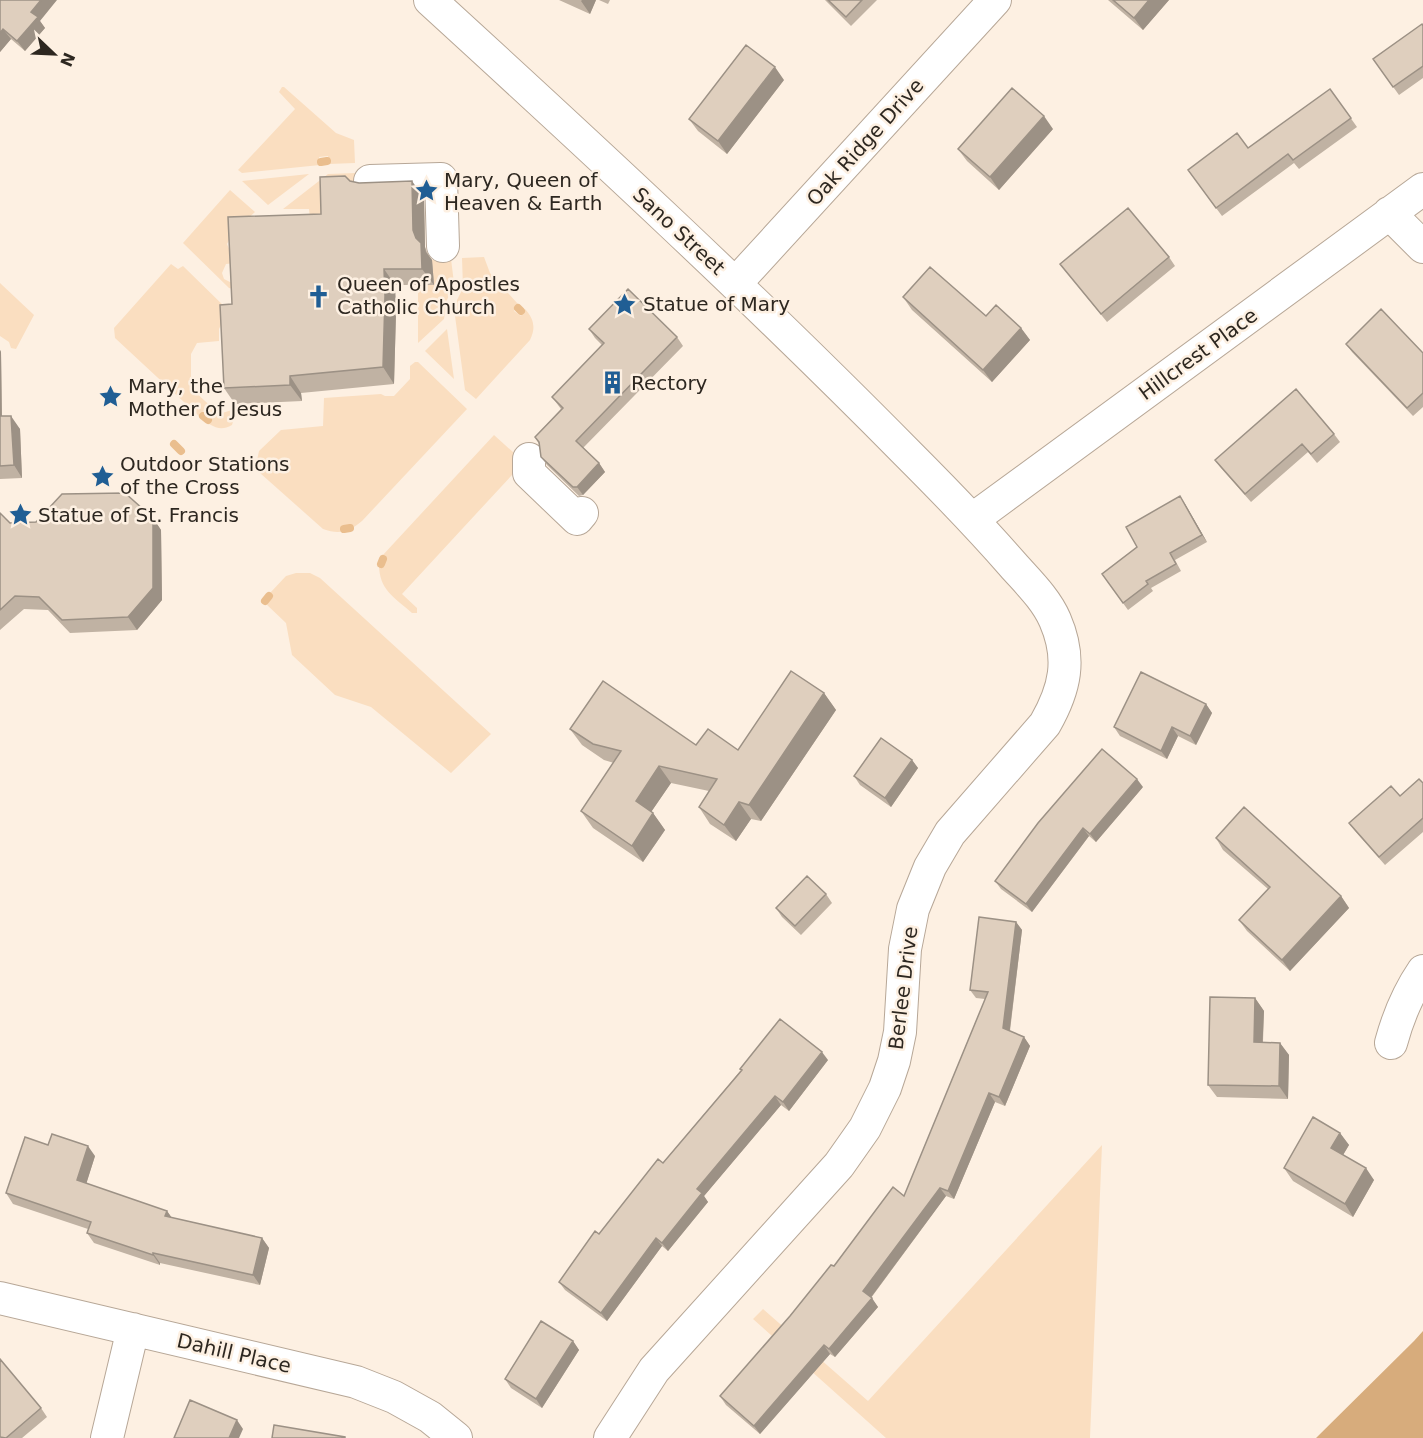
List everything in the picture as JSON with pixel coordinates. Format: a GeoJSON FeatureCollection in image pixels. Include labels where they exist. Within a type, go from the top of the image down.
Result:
{"type":"FeatureCollection","features":[{"type":"Feature","properties":{"kind":"street","name":"Sano Street"},"geometry":{"type":"LineString","coordinates":[[430,0],[796,341],[973,519]]}},
{"type":"Feature","properties":{"kind":"street","name":"Oak Ridge Drive"},"geometry":{"type":"LineString","coordinates":[[735,284],[995,0]]}},
{"type":"Feature","properties":{"kind":"street"},"geometry":{"type":"LineString","coordinates":[[370,181],[441,179],[443,246]]}},
{"type":"Feature","properties":{"kind":"street","name":"Hillcrest Place"},"geometry":{"type":"LineString","coordinates":[[973,519],[1423,189]]}},
{"type":"Feature","properties":{"kind":"street"},"geometry":{"type":"LineString","coordinates":[[1389,213],[1423,247]]}},
{"type":"Feature","properties":{"kind":"street"},"geometry":{"type":"LineString","coordinates":[[529,459],[529,473],[577,519],[582,513]]}},
{"type":"Feature","properties":{"kind":"street","name":"Berlee Drive"},"geometry":{"type":"LineString","coordinates":[[610,1438],[654,1370],[839,1165],[865,1128],[885,1088],[894,1061],[900,1032],[905,949],[914,909],[930,867],[950,833],[1045,724],[1056,704],[1064,682],[1065,659],[1054,618],[1044,601],[973,519]]}},
{"type":"Feature","properties":{"kind":"street"},"geometry":{"type":"LineString","coordinates":[[1391,1044],[1395,1026],[1411,988],[1423,971]]}},
{"type":"Feature","properties":{"kind":"street","name":"Dahill Place"},"geometry":{"type":"LineString","coordinates":[[0,1298],[356,1382],[394,1397],[430,1417],[456,1438]]}},
{"type":"Feature","properties":{"kind":"street"},"geometry":{"type":"LineString","coordinates":[[107,1438],[133,1329]]}},
{"type":"Feature","properties":{"kind":"shaded area"},"geometry":{"type":"Polygon","coordinates":[[[282,87],[336,133],[354,140],[355,163],[329,164],[328,156],[319,157],[320,165],[242,173],[238,170],[295,109],[279,92],[282,87]]]}},
{"type":"Feature","properties":{"kind":"shaded area"},"geometry":{"type":"Polygon","coordinates":[[[356,173],[356,191],[327,226],[311,228],[309,209],[283,209],[328,174],[356,173]]]}},
{"type":"Feature","properties":{"kind":"shaded area"},"geometry":{"type":"Polygon","coordinates":[[[309,174],[268,205],[242,181],[309,174]]]}},
{"type":"Feature","properties":{"kind":"shaded area"},"geometry":{"type":"Polygon","coordinates":[[[230,190],[255,212],[234,231],[227,244],[235,263],[226,264],[222,273],[224,279],[230,282],[238,279],[240,291],[229,288],[183,243],[230,190]]]}},
{"type":"Feature","properties":{"kind":"shaded area"},"geometry":{"type":"Polygon","coordinates":[[[484,257],[490,273],[518,304],[514,311],[521,316],[525,309],[530,316],[533,332],[530,340],[476,399],[465,390],[455,316],[457,300],[463,288],[462,258],[484,257]]]}},
{"type":"Feature","properties":{"kind":"shaded area"},"geometry":{"type":"Polygon","coordinates":[[[451,259],[454,283],[447,300],[444,319],[418,343],[418,285],[432,260],[451,259]]]}},
{"type":"Feature","properties":{"kind":"shaded area"},"geometry":{"type":"Polygon","coordinates":[[[171,264],[178,269],[183,266],[228,310],[219,329],[219,341],[197,343],[191,354],[191,388],[219,414],[232,410],[234,418],[232,425],[226,428],[218,428],[209,424],[212,420],[203,411],[199,416],[115,338],[114,328],[171,264]]]}},
{"type":"Feature","properties":{"kind":"shaded area"},"geometry":{"type":"Polygon","coordinates":[[[0,283],[34,315],[16,349],[11,348],[9,342],[0,336],[0,283]]]}},
{"type":"Feature","properties":{"kind":"shaded area"},"geometry":{"type":"Polygon","coordinates":[[[447,329],[454,379],[425,351],[447,329]]]}},
{"type":"Feature","properties":{"kind":"shaded area"},"geometry":{"type":"Polygon","coordinates":[[[418,362],[467,409],[362,521],[344,531],[334,532],[323,529],[260,473],[256,465],[259,451],[281,430],[323,426],[324,398],[381,394],[394,396],[410,379],[410,366],[418,362]]]}},
{"type":"Feature","properties":{"kind":"shaded area"},"geometry":{"type":"Polygon","coordinates":[[[494,435],[524,462],[402,594],[417,608],[417,613],[412,613],[385,587],[379,564],[382,566],[386,559],[382,556],[494,435]]]}},
{"type":"Feature","properties":{"kind":"shaded area"},"geometry":{"type":"Polygon","coordinates":[[[310,573],[320,578],[491,734],[451,773],[371,707],[335,695],[292,655],[286,623],[265,603],[272,596],[270,593],[286,576],[310,573]]]}},
{"type":"Feature","properties":{"kind":"shaded area"},"geometry":{"type":"Polygon","coordinates":[[[1102,1145],[1090,1438],[886,1438],[753,1319],[763,1309],[868,1401],[1102,1145]]]}},
{"type":"Feature","properties":{"kind":"shaded area"},"geometry":{"type":"Polygon","coordinates":[[[1423,1331],[1423,1438],[1316,1438],[1414,1341],[1423,1331]]]}},
{"type":"Feature","properties":{"kind":"building"},"geometry":{"type":"Polygon","coordinates":[[[0,0],[41,0],[31,12],[38,17],[17,41],[3,29],[0,33],[0,0]]]}},
{"type":"Feature","properties":{"kind":"building"},"geometry":{"type":"Polygon","coordinates":[[[828,0],[862,0],[846,17],[828,0]]]}},
{"type":"Feature","properties":{"kind":"building"},"geometry":{"type":"Polygon","coordinates":[[[1113,0],[1149,0],[1134,18],[1113,0]]]}},
{"type":"Feature","properties":{"kind":"building"},"geometry":{"type":"Polygon","coordinates":[[[1422,24],[1423,66],[1393,87],[1373,59],[1422,24]]]}},
{"type":"Feature","properties":{"kind":"building"},"geometry":{"type":"Polygon","coordinates":[[[746,45],[775,67],[718,141],[689,119],[746,45]]]}},
{"type":"Feature","properties":{"kind":"building"},"geometry":{"type":"Polygon","coordinates":[[[1012,88],[1044,116],[990,177],[958,149],[1012,88]]]}},
{"type":"Feature","properties":{"kind":"building"},"geometry":{"type":"Polygon","coordinates":[[[1330,89],[1351,118],[1293,160],[1288,154],[1216,208],[1188,170],[1237,133],[1248,148],[1330,89]]]}},
{"type":"Feature","properties":{"kind":"building","name":"Queen of Apostles Catholic Church"},"geometry":{"type":"Polygon","coordinates":[[[345,176],[350,181],[359,183],[412,181],[413,230],[421,243],[422,269],[384,269],[383,367],[290,376],[290,385],[224,388],[220,305],[232,304],[228,217],[321,214],[320,177],[345,176]]]}},
{"type":"Feature","properties":{"kind":"building"},"geometry":{"type":"Polygon","coordinates":[[[1128,208],[1169,257],[1101,314],[1060,264],[1128,208]]]}},
{"type":"Feature","properties":{"kind":"building"},"geometry":{"type":"Polygon","coordinates":[[[930,267],[986,316],[996,305],[1021,328],[983,370],[903,297],[930,267]]]}},
{"type":"Feature","properties":{"kind":"building","name":"Rectory"},"geometry":{"type":"Polygon","coordinates":[[[628,289],[677,337],[576,441],[599,463],[577,487],[573,487],[541,457],[539,442],[535,437],[563,408],[552,397],[604,343],[589,329],[628,289]]]}},
{"type":"Feature","properties":{"kind":"building"},"geometry":{"type":"Polygon","coordinates":[[[1381,309],[1423,353],[1423,393],[1407,408],[1346,344],[1381,309]]]}},
{"type":"Feature","properties":{"kind":"building"},"geometry":{"type":"Polygon","coordinates":[[[1296,389],[1334,434],[1311,454],[1302,444],[1245,494],[1215,460],[1296,389]]]}},
{"type":"Feature","properties":{"kind":"building"},"geometry":{"type":"Polygon","coordinates":[[[0,416],[11,416],[14,465],[0,466],[0,416]]]}},
{"type":"Feature","properties":{"kind":"building"},"geometry":{"type":"Polygon","coordinates":[[[125,493],[153,518],[153,588],[128,617],[62,620],[39,597],[15,596],[0,610],[0,513],[10,523],[36,522],[62,494],[125,493]]]}},
{"type":"Feature","properties":{"kind":"building"},"geometry":{"type":"Polygon","coordinates":[[[1180,496],[1202,535],[1170,553],[1176,564],[1146,581],[1148,584],[1123,603],[1102,574],[1137,547],[1126,527],[1180,496]]]}},
{"type":"Feature","properties":{"kind":"building"},"geometry":{"type":"Polygon","coordinates":[[[791,671],[824,693],[749,805],[739,802],[724,825],[699,807],[717,779],[659,766],[636,801],[653,813],[632,846],[581,811],[621,751],[593,744],[570,729],[603,681],[696,745],[708,729],[738,750],[791,671]]]}},
{"type":"Feature","properties":{"kind":"building"},"geometry":{"type":"Polygon","coordinates":[[[1141,672],[1206,704],[1190,736],[1172,727],[1161,751],[1114,727],[1141,672]]]}},
{"type":"Feature","properties":{"kind":"building"},"geometry":{"type":"Polygon","coordinates":[[[881,738],[912,760],[885,798],[854,776],[881,738]]]}},
{"type":"Feature","properties":{"kind":"building"},"geometry":{"type":"Polygon","coordinates":[[[1102,749],[1137,779],[1090,834],[1083,828],[1026,904],[995,881],[1038,823],[1102,749]]]}},
{"type":"Feature","properties":{"kind":"building"},"geometry":{"type":"Polygon","coordinates":[[[1419,779],[1423,783],[1423,818],[1379,857],[1349,823],[1391,786],[1400,796],[1419,779]]]}},
{"type":"Feature","properties":{"kind":"building"},"geometry":{"type":"Polygon","coordinates":[[[1244,807],[1341,896],[1282,960],[1239,920],[1270,887],[1216,838],[1244,807]]]}},
{"type":"Feature","properties":{"kind":"building"},"geometry":{"type":"Polygon","coordinates":[[[807,876],[826,894],[795,926],[776,908],[807,876]]]}},
{"type":"Feature","properties":{"kind":"building"},"geometry":{"type":"Polygon","coordinates":[[[979,917],[1016,922],[1003,1028],[1024,1037],[999,1097],[989,1093],[948,1191],[940,1188],[863,1291],[872,1298],[829,1349],[824,1345],[754,1426],[720,1396],[831,1265],[834,1266],[893,1187],[904,1196],[988,992],[970,990],[979,917]]]}},
{"type":"Feature","properties":{"kind":"building"},"geometry":{"type":"Polygon","coordinates":[[[1210,997],[1255,998],[1254,1042],[1280,1043],[1279,1086],[1208,1085],[1210,997]]]}},
{"type":"Feature","properties":{"kind":"building"},"geometry":{"type":"Polygon","coordinates":[[[780,1019],[822,1052],[783,1102],[775,1096],[697,1189],[702,1193],[662,1243],[656,1238],[601,1313],[559,1282],[595,1231],[599,1234],[658,1159],[663,1163],[742,1070],[740,1069],[780,1019]]]}},
{"type":"Feature","properties":{"kind":"building"},"geometry":{"type":"Polygon","coordinates":[[[1313,1117],[1340,1133],[1331,1148],[1366,1168],[1345,1204],[1284,1168],[1313,1117]]]}},
{"type":"Feature","properties":{"kind":"building"},"geometry":{"type":"Polygon","coordinates":[[[52,1134],[88,1146],[77,1180],[167,1211],[165,1216],[262,1238],[253,1275],[153,1253],[153,1255],[87,1233],[91,1222],[6,1193],[25,1137],[48,1145],[52,1134]]]}},
{"type":"Feature","properties":{"kind":"building"},"geometry":{"type":"Polygon","coordinates":[[[541,1321],[573,1341],[536,1399],[505,1379],[541,1321]]]}},
{"type":"Feature","properties":{"kind":"building"},"geometry":{"type":"Polygon","coordinates":[[[0,1359],[41,1408],[6,1438],[0,1437],[0,1359]]]}},
{"type":"Feature","properties":{"kind":"building"},"geometry":{"type":"Polygon","coordinates":[[[190,1400],[237,1420],[229,1438],[174,1438],[190,1400]]]}},
{"type":"Feature","properties":{"kind":"building"},"geometry":{"type":"Polygon","coordinates":[[[274,1425],[345,1437],[345,1438],[272,1438],[274,1425]]]}},
{"type":"Feature","properties":{"kind":"waterway"},"geometry":{"type":"LineString","coordinates":[[321,162],[327,161]]}},
{"type":"Feature","properties":{"kind":"waterway"},"geometry":{"type":"LineString","coordinates":[[518,308],[521,311]]}},
{"type":"Feature","properties":{"kind":"waterway"},"geometry":{"type":"LineString","coordinates":[[203,416],[208,420]]}},
{"type":"Feature","properties":{"kind":"waterway"},"geometry":{"type":"LineString","coordinates":[[174,444],[181,451]]}},
{"type":"Feature","properties":{"kind":"waterway"},"geometry":{"type":"LineString","coordinates":[[344,529],[350,528]]}},
{"type":"Feature","properties":{"kind":"waterway"},"geometry":{"type":"LineString","coordinates":[[381,564],[383,559]]}},
{"type":"Feature","properties":{"kind":"waterway"},"geometry":{"type":"LineString","coordinates":[[265,601],[269,596]]}},
{"type":"Feature","properties":{"kind":"place","name":"Mary, Queen of Heaven & Earth"},"geometry":{"type":"Point","coordinates":[426,191]}},
{"type":"Feature","properties":{"kind":"place","name":"Queen of Apostles Catholic Church"},"geometry":{"type":"Point","coordinates":[319,296]}},
{"type":"Feature","properties":{"kind":"place","name":"Statue of Mary"},"geometry":{"type":"Point","coordinates":[625,304]}},
{"type":"Feature","properties":{"kind":"place","name":"Rectory"},"geometry":{"type":"Point","coordinates":[613,383]}},
{"type":"Feature","properties":{"kind":"place","name":"Mary, the Mother of Jesus"},"geometry":{"type":"Point","coordinates":[110,397]}},
{"type":"Feature","properties":{"kind":"place","name":"Outdoor Stations of the Cross"},"geometry":{"type":"Point","coordinates":[102,476]}},
{"type":"Feature","properties":{"kind":"place","name":"Statue of St. Francis"},"geometry":{"type":"Point","coordinates":[20,515]}}]}
